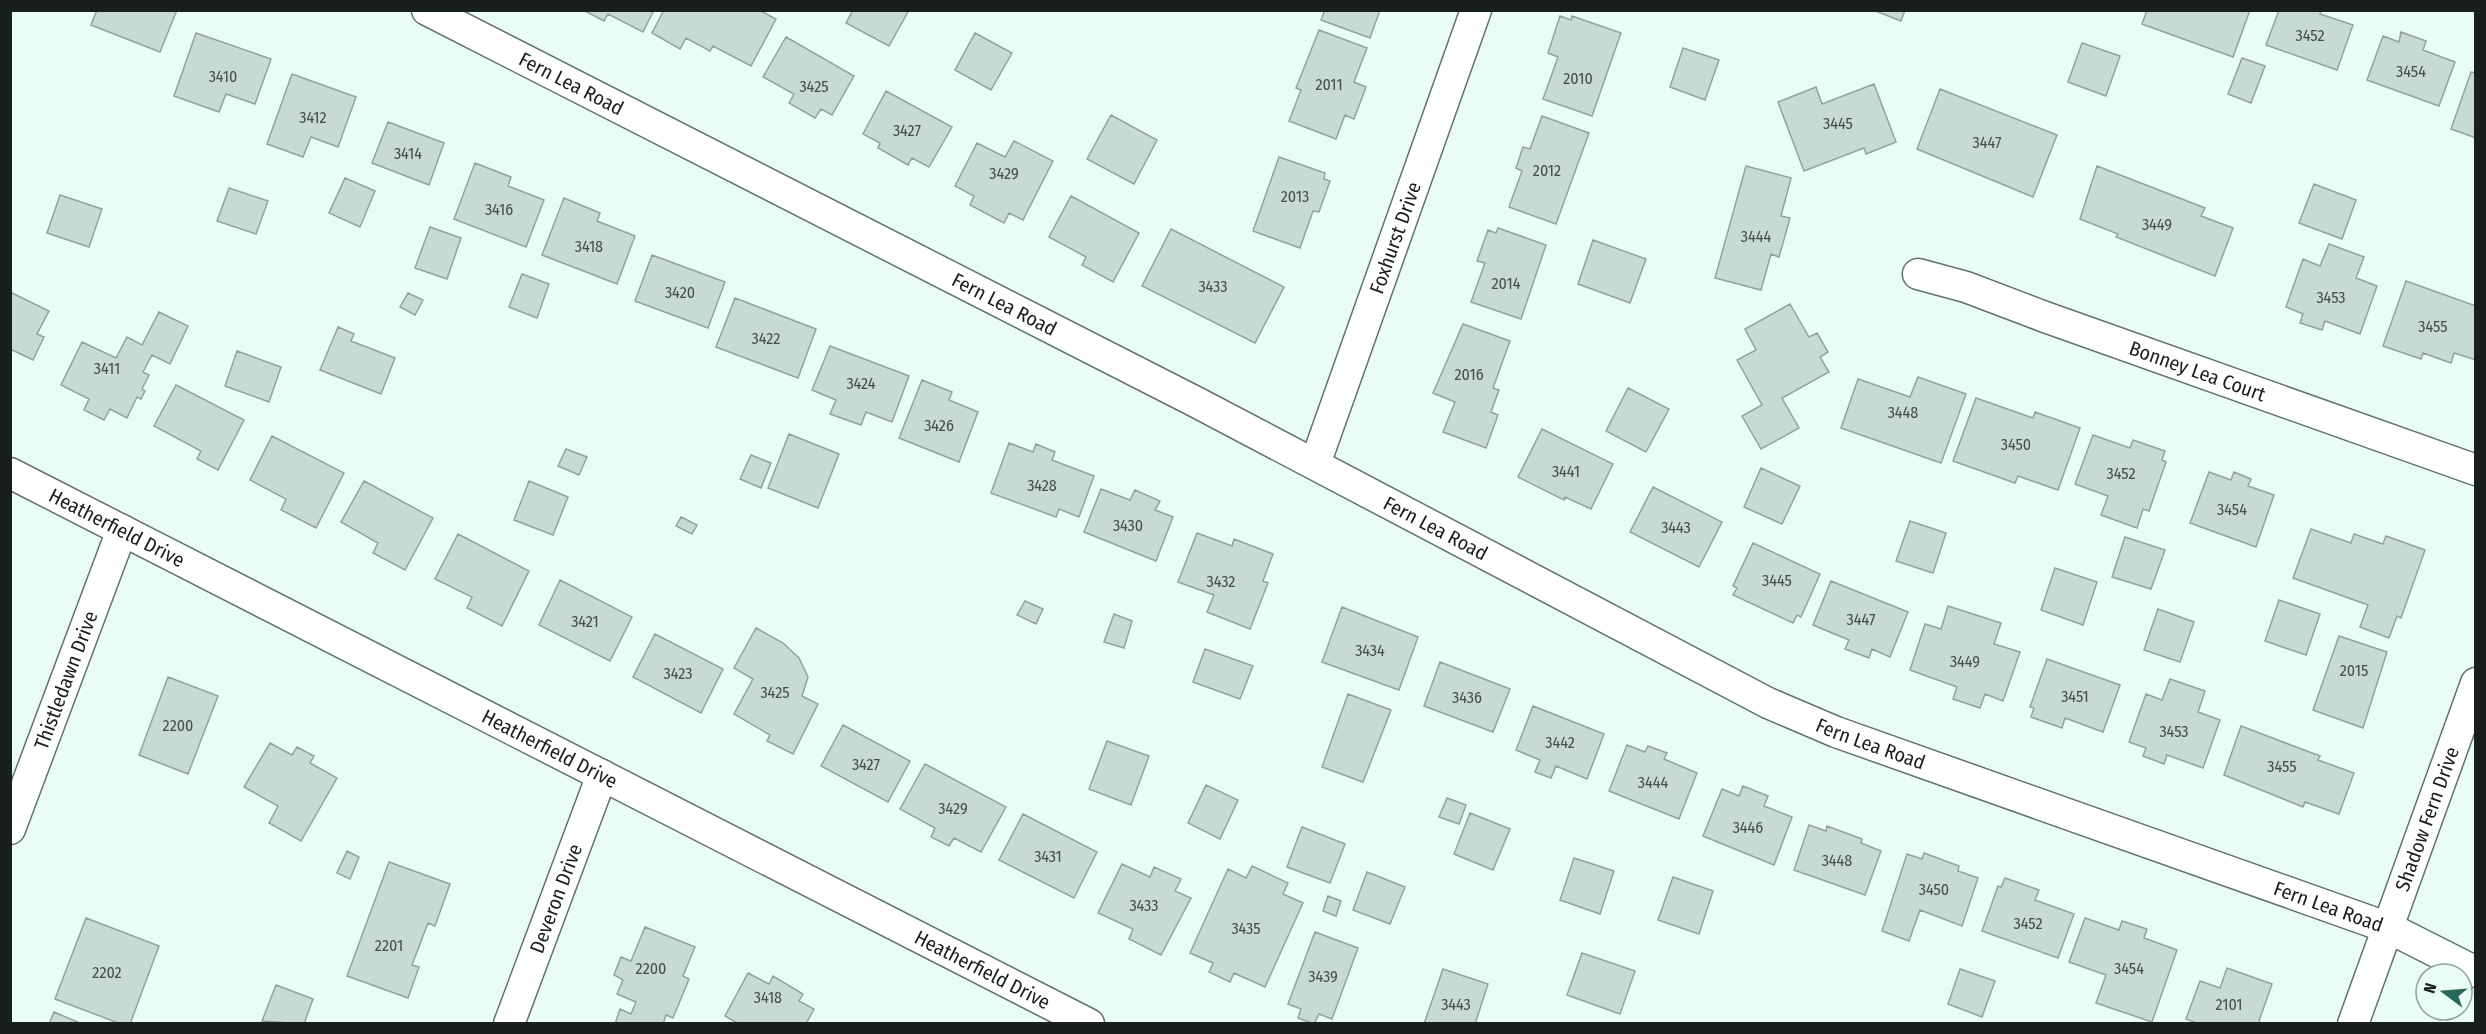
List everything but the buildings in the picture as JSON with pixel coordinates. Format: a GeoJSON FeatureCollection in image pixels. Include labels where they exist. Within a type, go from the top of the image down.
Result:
{"type":"FeatureCollection","features":[{"type":"Feature","properties":{"kind":"street","name":"Fern Lea Road"},"geometry":{"type":"LineString","coordinates":[[427,10],[1315,464],[1668,652],[1787,711],[1836,732],[2389,928],[2475,972]]}},
{"type":"Feature","properties":{"kind":"street","name":"Foxhurst Drive"},"geometry":{"type":"LineString","coordinates":[[1315,464],[1476,10]]}},
{"type":"Feature","properties":{"kind":"street","name":"Bonney Lea Court"},"geometry":{"type":"LineString","coordinates":[[1918,274],[1966,287],[2044,317],[2475,470]]}},
{"type":"Feature","properties":{"kind":"street","name":"Heatherfield Drive"},"geometry":{"type":"LineString","coordinates":[[10,473],[1089,1023]]}},
{"type":"Feature","properties":{"kind":"street","name":"Thistledawn Drive"},"geometry":{"type":"LineString","coordinates":[[10,829],[122,530]]}},
{"type":"Feature","properties":{"kind":"street","name":"Shadow Fern Drive"},"geometry":{"type":"LineString","coordinates":[[2353,1023],[2475,683]]}},
{"type":"Feature","properties":{"kind":"street","name":"Deveron Drive"},"geometry":{"type":"LineString","coordinates":[[509,1023],[602,775]]}}]}
